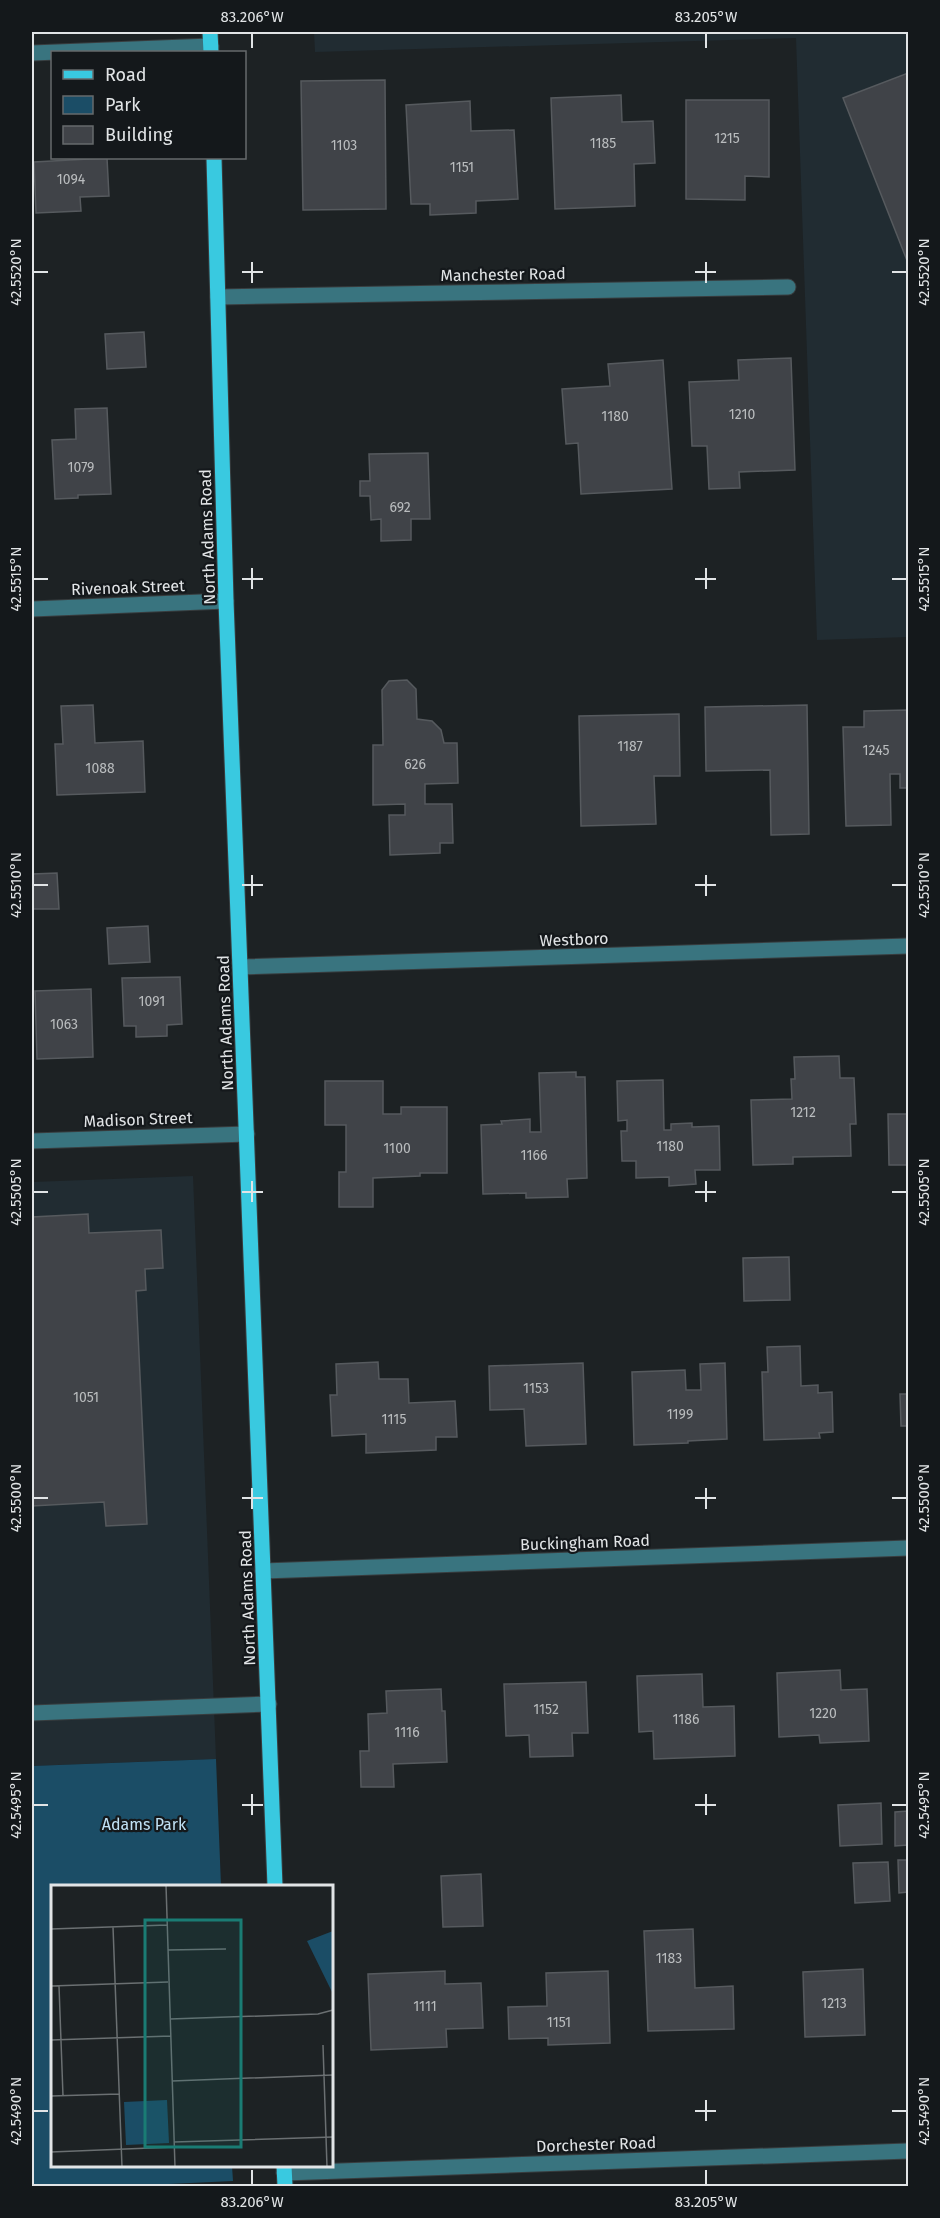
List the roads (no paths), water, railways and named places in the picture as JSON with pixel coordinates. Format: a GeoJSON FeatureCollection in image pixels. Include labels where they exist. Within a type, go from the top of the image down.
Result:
{"type":"FeatureCollection","features":[{"type":"Feature","properties":{"kind":"main road","name":"North Adams Road"},"geometry":{"type":"LineString","coordinates":[[214,159],[226,601],[275,1885]]}},
{"type":"Feature","properties":{"kind":"street"},"geometry":{"type":"LineString","coordinates":[[68,51],[211,43]]}},
{"type":"Feature","properties":{"kind":"street"},"geometry":{"type":"LineString","coordinates":[[32,53],[51,52]]}},
{"type":"Feature","properties":{"kind":"street","name":"Manchester Road"},"geometry":{"type":"LineString","coordinates":[[219,297],[788,287]]}},
{"type":"Feature","properties":{"kind":"street","name":"Rivenoak Street"},"geometry":{"type":"LineString","coordinates":[[32,609],[226,601]]}},
{"type":"Feature","properties":{"kind":"street","name":"Westboro"},"geometry":{"type":"LineString","coordinates":[[241,967],[909,946]]}},
{"type":"Feature","properties":{"kind":"street","name":"Madison Street"},"geometry":{"type":"LineString","coordinates":[[32,1141],[247,1134]]}},
{"type":"Feature","properties":{"kind":"street","name":"Buckingham Road"},"geometry":{"type":"LineString","coordinates":[[263,1571],[909,1548]]}},
{"type":"Feature","properties":{"kind":"street"},"geometry":{"type":"LineString","coordinates":[[32,1713],[269,1704]]}},
{"type":"Feature","properties":{"kind":"street","name":"Dorchester Road"},"geometry":{"type":"LineString","coordinates":[[284,2175],[909,2151]]}},
{"type":"Feature","properties":{"kind":"park label","name":"Adams Park"},"geometry":{"type":"Point","coordinates":[144,1824]}}]}
